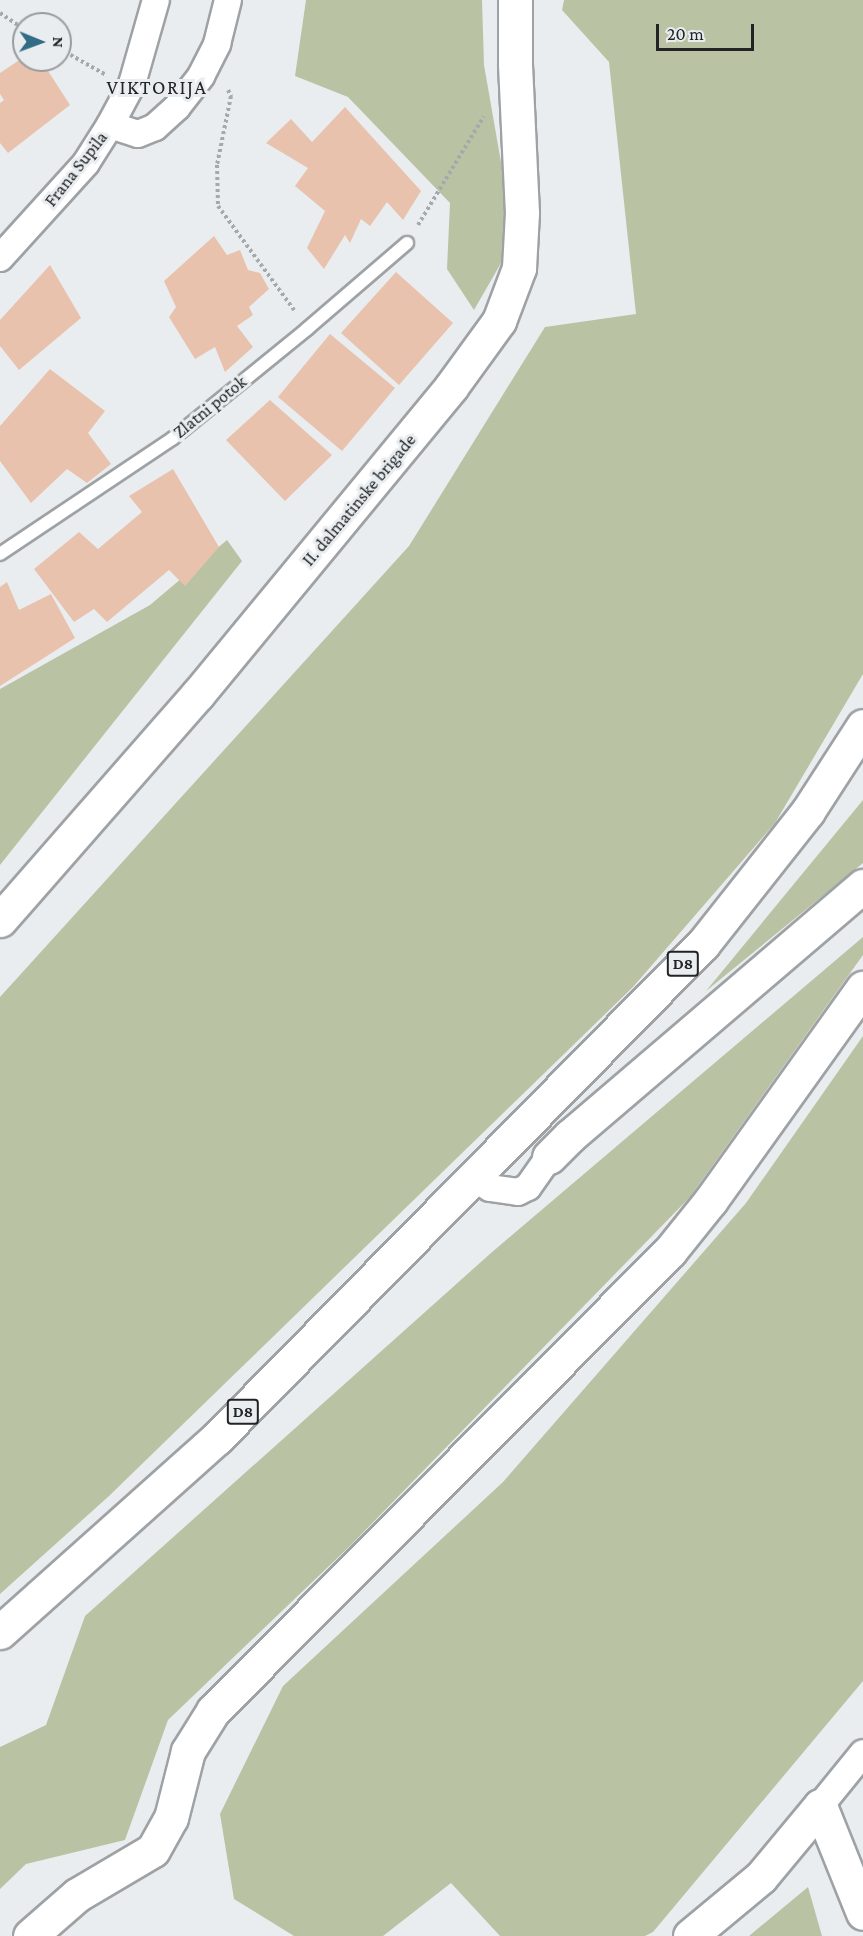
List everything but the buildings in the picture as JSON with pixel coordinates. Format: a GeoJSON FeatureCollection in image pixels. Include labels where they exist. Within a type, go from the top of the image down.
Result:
{"type":"FeatureCollection","features":[{"type":"Feature","properties":{"kind":"street","name":"Frana Supila"},"geometry":{"type":"LineString","coordinates":[[0,258],[86,163],[110,125],[132,84],[156,0]]}},
{"type":"Feature","properties":{"kind":"street"},"geometry":{"type":"LineString","coordinates":[[110,125],[138,134],[155,127],[177,107],[206,65],[217,44],[228,0]]}},
{"type":"Feature","properties":{"kind":"street","name":"II. dalmatinske brigade"},"geometry":{"type":"LineString","coordinates":[[0,920],[206,685],[452,387],[499,321],[519,268],[522,213],[515,63],[515,0]]}},
{"type":"Feature","properties":{"kind":"street","name":"D8"},"geometry":{"type":"LineString","coordinates":[[0,1632],[217,1438],[703,944],[808,811],[863,726]]}},
{"type":"Feature","properties":{"kind":"street"},"geometry":{"type":"LineString","coordinates":[[473,1177],[490,1188],[518,1192],[528,1187],[549,1157],[570,1136],[863,886]]}},
{"type":"Feature","properties":{"kind":"street"},"geometry":{"type":"LineString","coordinates":[[30,1936],[77,1896],[153,1850],[171,1818],[188,1751],[213,1711],[670,1251],[711,1200],[863,988]]}},
{"type":"Feature","properties":{"kind":"street"},"geometry":{"type":"LineString","coordinates":[[690,1936],[760,1877],[863,1753]]}},
{"type":"Feature","properties":{"kind":"street"},"geometry":{"type":"LineString","coordinates":[[820,1806],[863,1913]]}},
{"type":"Feature","properties":{"kind":"lane","name":"Zlatni potok"},"geometry":{"type":"LineString","coordinates":[[0,554],[173,438],[307,329],[407,243]]}},
{"type":"Feature","properties":{"kind":"path"},"geometry":{"type":"LineString","coordinates":[[72,56],[107,76],[132,84]]}},
{"type":"Feature","properties":{"kind":"path"},"geometry":{"type":"LineString","coordinates":[[206,65],[222,79],[231,96],[217,165],[218,206],[307,329]]}},
{"type":"Feature","properties":{"kind":"path"},"geometry":{"type":"LineString","coordinates":[[407,243],[485,113]]}},
{"type":"Feature","properties":{"kind":"green space"},"geometry":{"type":"Polygon","coordinates":[[[306,0],[482,0],[484,65],[509,208],[512,244],[474,310],[447,269],[450,203],[348,97],[295,76],[306,0]]]}},
{"type":"Feature","properties":{"kind":"green space"},"geometry":{"type":"Polygon","coordinates":[[[564,0],[863,0],[863,674],[775,823],[633,987],[109,1496],[0,1594],[0,997],[409,546],[545,327],[636,314],[609,62],[562,10],[564,0]]]}},
{"type":"Feature","properties":{"kind":"green space"},"geometry":{"type":"Polygon","coordinates":[[[227,540],[242,561],[0,865],[0,689],[150,605],[227,540]]]}},
{"type":"Feature","properties":{"kind":"green space"},"geometry":{"type":"Polygon","coordinates":[[[863,800],[863,863],[706,991],[863,800]]]}},
{"type":"Feature","properties":{"kind":"green space"},"geometry":{"type":"Polygon","coordinates":[[[863,937],[863,955],[690,1197],[351,1545],[168,1720],[125,1840],[26,1864],[0,1889],[0,1747],[46,1725],[85,1616],[491,1253],[863,937]]]}},
{"type":"Feature","properties":{"kind":"green space"},"geometry":{"type":"Polygon","coordinates":[[[863,1036],[863,1681],[653,1932],[645,1936],[500,1936],[451,1883],[383,1936],[294,1936],[234,1899],[220,1814],[283,1686],[503,1482],[746,1203],[863,1036]]]}},
{"type":"Feature","properties":{"kind":"green space"},"geometry":{"type":"Polygon","coordinates":[[[808,1887],[822,1936],[749,1936],[808,1887]]]}},
{"type":"Feature","properties":{"kind":"district","name":"VIKTORIJA"},"geometry":{"type":"Point","coordinates":[157,87]}}]}
